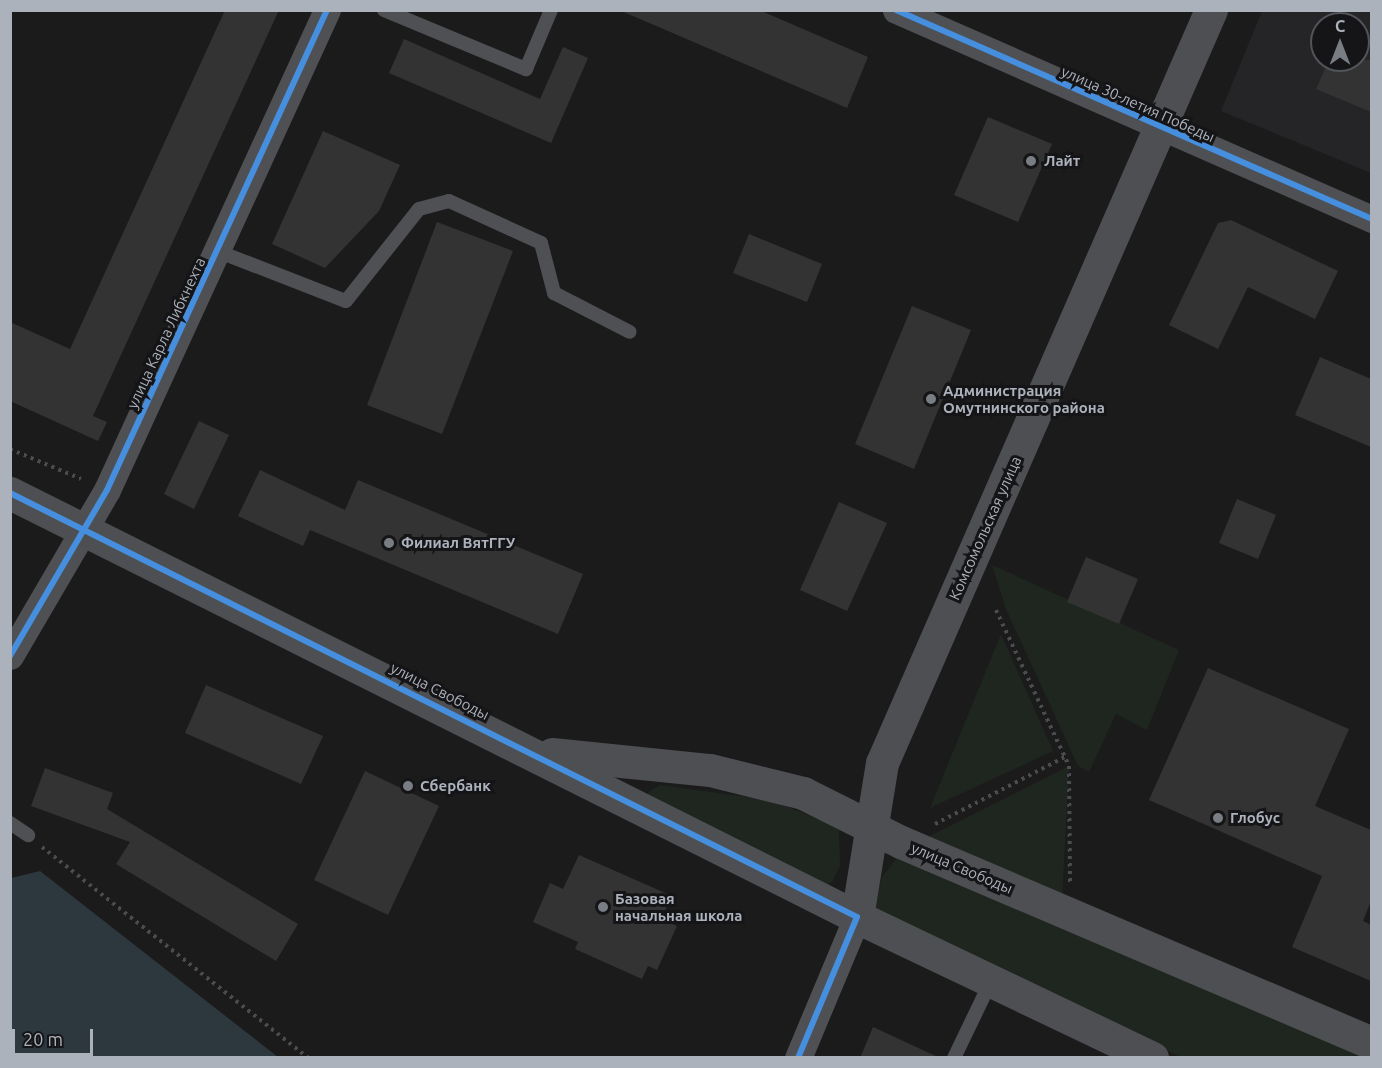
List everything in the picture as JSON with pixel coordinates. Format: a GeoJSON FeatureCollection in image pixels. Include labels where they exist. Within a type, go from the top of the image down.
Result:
{"type":"FeatureCollection","features":[{"type":"Feature","properties":{"kind":"main road","name":"Комсомольская улица"},"geometry":{"type":"LineString","coordinates":[[857,917],[882,763],[1211,10]]}},
{"type":"Feature","properties":{"kind":"main road","name":"улица Свободы"},"geometry":{"type":"LineString","coordinates":[[10,493],[87,527],[857,917],[1152,1058]]}},
{"type":"Feature","properties":{"kind":"main road","name":"улица Свободы"},"geometry":{"type":"LineString","coordinates":[[538,754],[764,780],[803,793],[901,842],[1371,1043]]}},
{"type":"Feature","properties":{"kind":"street","name":"улица Карла Либкнехта"},"geometry":{"type":"LineString","coordinates":[[10,656],[107,490],[327,10]]}},
{"type":"Feature","properties":{"kind":"street","name":"улица 30-летия Победы"},"geometry":{"type":"LineString","coordinates":[[896,10],[1371,219]]}},
{"type":"Feature","properties":{"kind":"street","name":"Комсомольская улица"},"geometry":{"type":"LineString","coordinates":[[798,1058],[857,917]]}},
{"type":"Feature","properties":{"kind":"lane"},"geometry":{"type":"LineString","coordinates":[[384,10],[526,69],[551,10]]}},
{"type":"Feature","properties":{"kind":"lane"},"geometry":{"type":"LineString","coordinates":[[217,251],[346,301],[418,209],[449,201],[541,243],[554,293],[630,332]]}},
{"type":"Feature","properties":{"kind":"lane"},"geometry":{"type":"LineString","coordinates":[[10,823],[28,835]]}},
{"type":"Feature","properties":{"kind":"lane"},"geometry":{"type":"LineString","coordinates":[[954,1058],[991,981]]}},
{"type":"Feature","properties":{"kind":"path"},"geometry":{"type":"LineString","coordinates":[[10,449],[107,490]]}},
{"type":"Feature","properties":{"kind":"path"},"geometry":{"type":"LineString","coordinates":[[996,610],[1065,757],[1073,780],[1070,893]]}},
{"type":"Feature","properties":{"kind":"path"},"geometry":{"type":"LineString","coordinates":[[901,842],[1065,757]]}},
{"type":"Feature","properties":{"kind":"path"},"geometry":{"type":"LineString","coordinates":[[28,835],[308,1058]]}},
{"type":"Feature","properties":{"kind":"shaded area"},"geometry":{"type":"Polygon","coordinates":[[[1262,11],[1371,11],[1371,173],[1221,111],[1262,11]]]}},
{"type":"Feature","properties":{"kind":"shaded area"},"geometry":{"type":"Polygon","coordinates":[[[992,565],[1179,650],[1147,730],[1116,714],[1089,772],[1078,766],[1006,609],[992,565]]]}},
{"type":"Feature","properties":{"kind":"shaded area"},"geometry":{"type":"Polygon","coordinates":[[[1001,634],[1053,751],[930,808],[1001,634]]]}},
{"type":"Feature","properties":{"kind":"shaded area"},"geometry":{"type":"Polygon","coordinates":[[[1069,766],[1062,899],[922,840],[1069,766]]]}},
{"type":"Feature","properties":{"kind":"shaded area"},"geometry":{"type":"Polygon","coordinates":[[[660,785],[770,800],[826,822],[839,830],[840,866],[832,882],[824,887],[650,799],[648,792],[660,785]]]}},
{"type":"Feature","properties":{"kind":"shaded area"},"geometry":{"type":"Polygon","coordinates":[[[900,854],[1366,1057],[1181,1057],[872,915],[882,877],[900,854]]]}},
{"type":"Feature","properties":{"kind":"shaded area"},"geometry":{"type":"Polygon","coordinates":[[[40,871],[278,1057],[11,1057],[11,878],[40,871]]]}},
{"type":"Feature","properties":{"kind":"building"},"geometry":{"type":"Polygon","coordinates":[[[225,10],[279,10],[93,416],[107,422],[98,441],[10,401],[10,322],[70,349],[225,10]]]}},
{"type":"Feature","properties":{"kind":"building"},"geometry":{"type":"Polygon","coordinates":[[[619,10],[759,10],[868,57],[847,108],[619,10]]]}},
{"type":"Feature","properties":{"kind":"building"},"geometry":{"type":"Polygon","coordinates":[[[404,39],[540,99],[563,47],[588,58],[551,143],[389,73],[404,39]]]}},
{"type":"Feature","properties":{"kind":"building"},"geometry":{"type":"Polygon","coordinates":[[[1371,60],[1371,112],[1316,89],[1324,72],[1370,72],[1371,60]]]}},
{"type":"Feature","properties":{"kind":"building"},"geometry":{"type":"Polygon","coordinates":[[[988,117],[1052,144],[1018,222],[954,195],[988,117]]]}},
{"type":"Feature","properties":{"kind":"building"},"geometry":{"type":"Polygon","coordinates":[[[323,131],[400,165],[379,211],[325,268],[272,244],[323,131]]]}},
{"type":"Feature","properties":{"kind":"building"},"geometry":{"type":"Polygon","coordinates":[[[1231,220],[1338,271],[1315,319],[1248,287],[1218,349],[1169,325],[1218,223],[1231,220]]]}},
{"type":"Feature","properties":{"kind":"building"},"geometry":{"type":"Polygon","coordinates":[[[437,222],[513,251],[442,434],[367,405],[437,222]]]}},
{"type":"Feature","properties":{"kind":"building"},"geometry":{"type":"Polygon","coordinates":[[[749,234],[822,264],[807,302],[733,273],[749,234]]]}},
{"type":"Feature","properties":{"kind":"building"},"geometry":{"type":"Polygon","coordinates":[[[912,306],[971,330],[914,469],[855,444],[912,306]]]}},
{"type":"Feature","properties":{"kind":"building"},"geometry":{"type":"Polygon","coordinates":[[[1320,357],[1371,379],[1371,447],[1295,415],[1320,357]]]}},
{"type":"Feature","properties":{"kind":"building"},"geometry":{"type":"Polygon","coordinates":[[[199,421],[229,435],[194,509],[164,494],[199,421]]]}},
{"type":"Feature","properties":{"kind":"building"},"geometry":{"type":"Polygon","coordinates":[[[260,470],[345,510],[358,480],[583,574],[558,634],[310,530],[303,546],[238,516],[260,470]]]}},
{"type":"Feature","properties":{"kind":"building"},"geometry":{"type":"Polygon","coordinates":[[[1237,499],[1276,515],[1258,559],[1219,543],[1237,499]]]}},
{"type":"Feature","properties":{"kind":"building"},"geometry":{"type":"Polygon","coordinates":[[[839,502],[887,523],[847,611],[800,590],[839,502]]]}},
{"type":"Feature","properties":{"kind":"building"},"geometry":{"type":"Polygon","coordinates":[[[1086,557],[1138,579],[1119,624],[1067,602],[1086,557]]]}},
{"type":"Feature","properties":{"kind":"building"},"geometry":{"type":"Polygon","coordinates":[[[1208,668],[1349,729],[1315,806],[1371,830],[1371,901],[1363,921],[1371,925],[1371,981],[1292,947],[1322,876],[1149,800],[1208,668]]]}},
{"type":"Feature","properties":{"kind":"building"},"geometry":{"type":"Polygon","coordinates":[[[206,685],[323,736],[301,784],[185,733],[206,685]]]}},
{"type":"Feature","properties":{"kind":"building"},"geometry":{"type":"Polygon","coordinates":[[[45,768],[113,793],[107,809],[298,924],[276,961],[116,864],[130,842],[31,806],[45,768]]]}},
{"type":"Feature","properties":{"kind":"building"},"geometry":{"type":"Polygon","coordinates":[[[365,771],[439,806],[388,915],[314,880],[365,771]]]}},
{"type":"Feature","properties":{"kind":"building","name":"Базовая начальная школа"},"geometry":{"type":"Polygon","coordinates":[[[579,855],[672,896],[661,919],[677,926],[657,970],[648,966],[642,979],[575,949],[578,942],[533,922],[550,883],[563,889],[579,855]]]}},
{"type":"Feature","properties":{"kind":"building"},"geometry":{"type":"Polygon","coordinates":[[[873,1027],[940,1058],[860,1058],[873,1027]]]}},
{"type":"Feature","properties":{"kind":"cycle path"},"geometry":{"type":"LineString","coordinates":[[10,656],[107,490],[327,10]]}},
{"type":"Feature","properties":{"kind":"cycle path"},"geometry":{"type":"LineString","coordinates":[[896,10],[1372,219]]}},
{"type":"Feature","properties":{"kind":"cycle path"},"geometry":{"type":"LineString","coordinates":[[10,493],[857,917],[798,1058]]}},
{"type":"Feature","properties":{"kind":"place","name":"Лайт"},"geometry":{"type":"Point","coordinates":[1031,161]}},
{"type":"Feature","properties":{"kind":"place","name":"Администрация Омутнинского района"},"geometry":{"type":"Point","coordinates":[931,399]}},
{"type":"Feature","properties":{"kind":"place","name":"Филиал ВятГГУ"},"geometry":{"type":"Point","coordinates":[389,543]}},
{"type":"Feature","properties":{"kind":"place","name":"Сбербанк"},"geometry":{"type":"Point","coordinates":[408,786]}},
{"type":"Feature","properties":{"kind":"place","name":"Глобус"},"geometry":{"type":"Point","coordinates":[1218,818]}},
{"type":"Feature","properties":{"kind":"place","name":"Базовая начальная школа"},"geometry":{"type":"Point","coordinates":[603,907]}}]}
